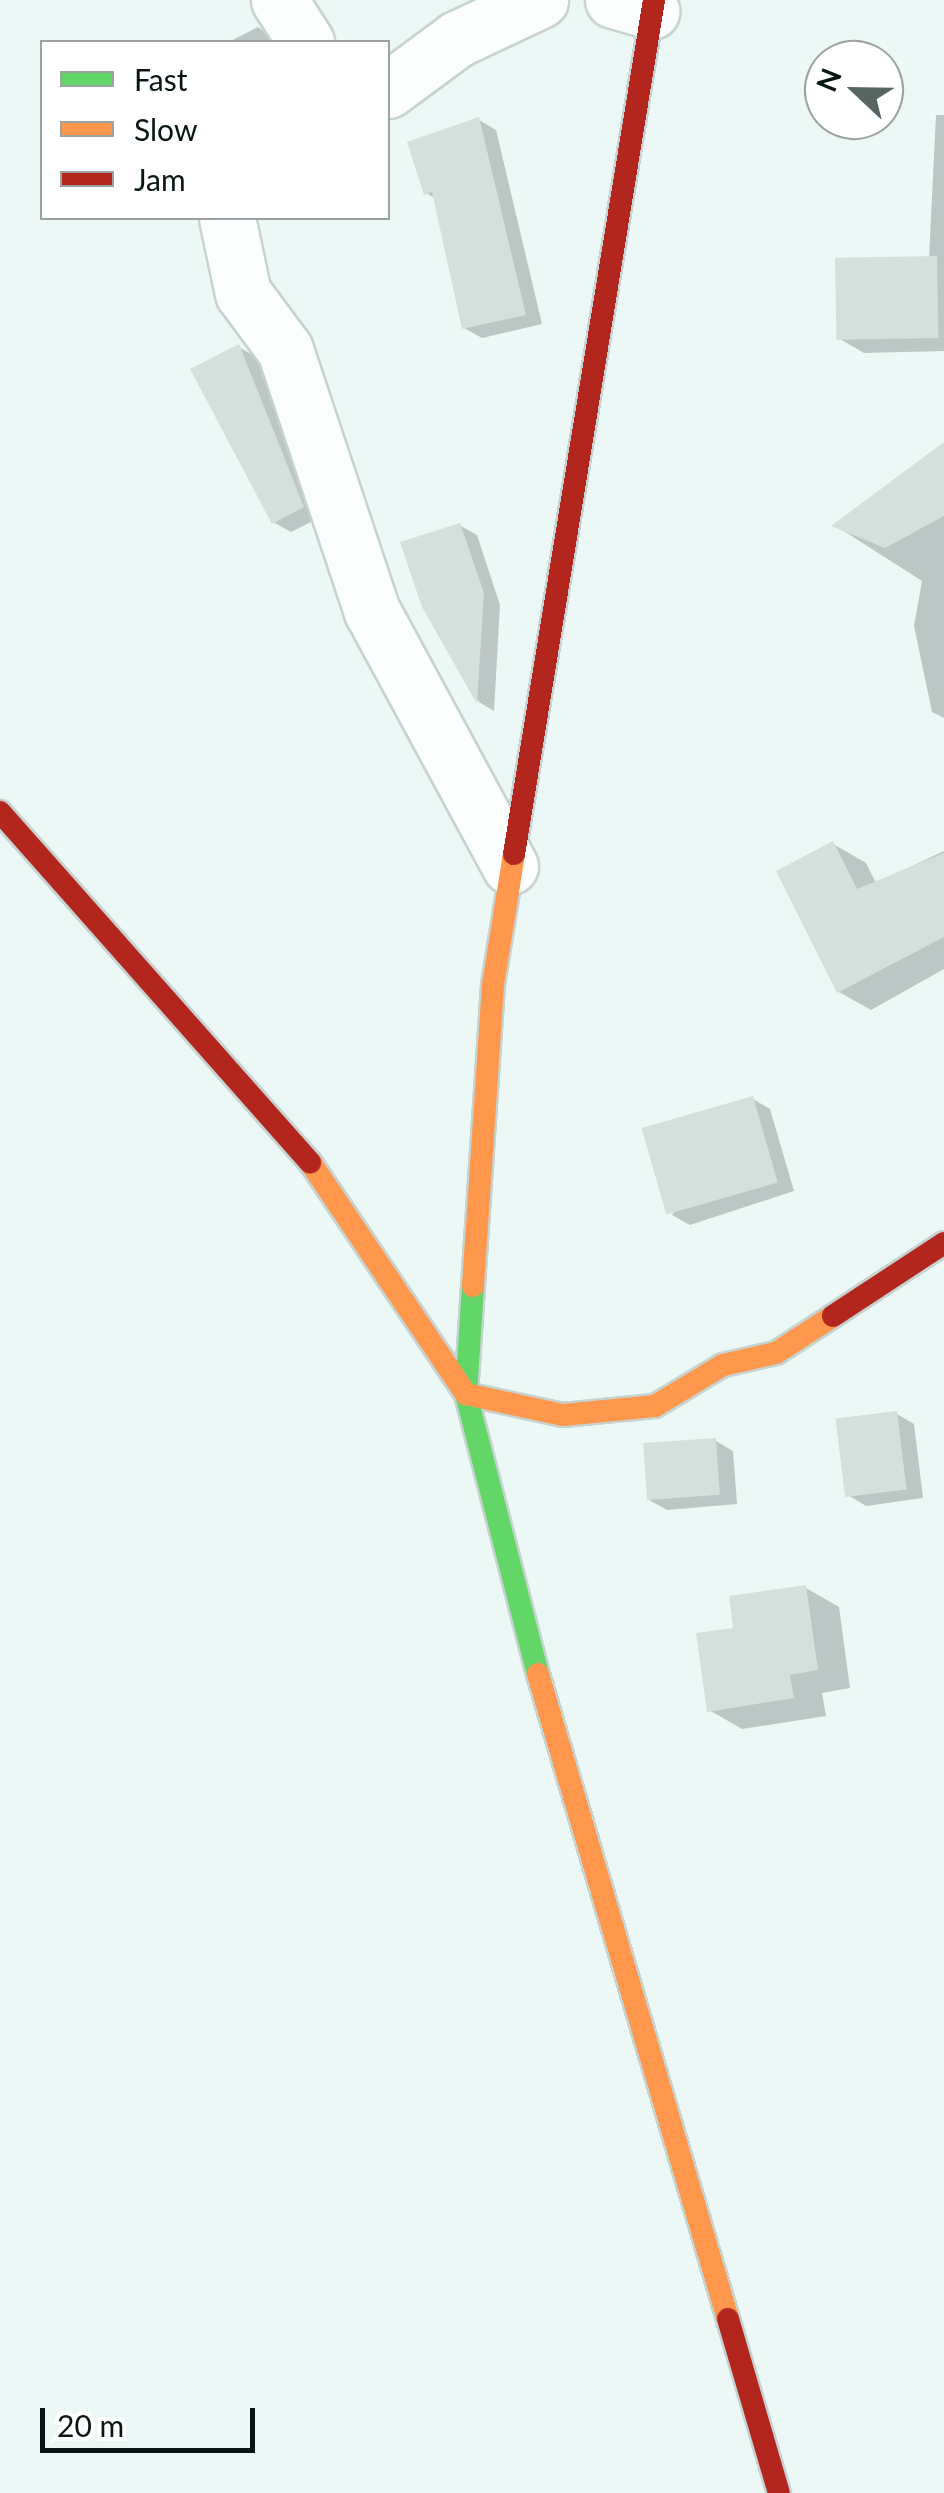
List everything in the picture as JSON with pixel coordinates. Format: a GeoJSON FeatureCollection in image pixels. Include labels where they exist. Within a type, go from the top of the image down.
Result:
{"type":"FeatureCollection","features":[{"type":"Feature","properties":{"kind":"street"},"geometry":{"type":"LineString","coordinates":[[278,0],[305,40]]}},
{"type":"Feature","properties":{"kind":"street"},"geometry":{"type":"LineString","coordinates":[[390,89],[457,39],[540,0]]}},
{"type":"Feature","properties":{"kind":"street"},"geometry":{"type":"LineString","coordinates":[[639,4],[510,866],[472,1208],[466,1394],[547,1707],[779,2493]]}},
{"type":"Feature","properties":{"kind":"street"},"geometry":{"type":"LineString","coordinates":[[227,220],[243,293],[285,350],[372,612],[510,866]]}},
{"type":"Feature","properties":{"kind":"street"},"geometry":{"type":"LineString","coordinates":[[0,812],[279,1121],[371,1242],[466,1394],[563,1415],[655,1406],[723,1364],[776,1354],[944,1243]]}},
{"type":"Feature","properties":{"kind":"building"},"geometry":{"type":"Polygon","coordinates":[[[479,117],[526,315],[462,329],[432,192],[424,195],[407,142],[479,117]]]}},
{"type":"Feature","properties":{"kind":"building"},"geometry":{"type":"Polygon","coordinates":[[[937,256],[938,338],[836,340],[835,258],[937,256]]]}},
{"type":"Feature","properties":{"kind":"building"},"geometry":{"type":"Polygon","coordinates":[[[239,344],[304,507],[272,524],[190,369],[239,344]]]}},
{"type":"Feature","properties":{"kind":"building"},"geometry":{"type":"Polygon","coordinates":[[[944,442],[944,516],[885,548],[831,526],[944,442]]]}},
{"type":"Feature","properties":{"kind":"building"},"geometry":{"type":"Polygon","coordinates":[[[460,523],[484,593],[477,704],[422,607],[400,542],[460,523]]]}},
{"type":"Feature","properties":{"kind":"building"},"geometry":{"type":"Polygon","coordinates":[[[833,841],[857,889],[944,853],[944,937],[837,993],[776,871],[833,841]]]}},
{"type":"Feature","properties":{"kind":"building"},"geometry":{"type":"Polygon","coordinates":[[[753,1096],[778,1183],[666,1214],[641,1128],[753,1096]]]}},
{"type":"Feature","properties":{"kind":"building"},"geometry":{"type":"Polygon","coordinates":[[[897,1411],[907,1489],[845,1497],[835,1419],[897,1411]]]}},
{"type":"Feature","properties":{"kind":"building"},"geometry":{"type":"Polygon","coordinates":[[[716,1438],[720,1495],[647,1500],[643,1443],[716,1438]]]}},
{"type":"Feature","properties":{"kind":"building"},"geometry":{"type":"Polygon","coordinates":[[[806,1585],[818,1670],[790,1675],[794,1698],[707,1712],[696,1633],[733,1628],[729,1596],[806,1585]]]}},
{"type":"Feature","properties":{"kind":"traffic: fast"},"geometry":{"type":"LineString","coordinates":[[473,1286],[466,1394],[538,1674]]}},
{"type":"Feature","properties":{"kind":"traffic: slow"},"geometry":{"type":"LineString","coordinates":[[473,1286],[493,985],[514,854]]}},
{"type":"Feature","properties":{"kind":"traffic: slow"},"geometry":{"type":"LineString","coordinates":[[310,1162],[466,1394],[563,1415],[655,1406],[723,1365],[776,1353],[833,1316]]}},
{"type":"Feature","properties":{"kind":"traffic: slow"},"geometry":{"type":"LineString","coordinates":[[538,1674],[728,2319]]}},
{"type":"Feature","properties":{"kind":"traffic: jam"},"geometry":{"type":"LineString","coordinates":[[514,854],[654,0]]}},
{"type":"Feature","properties":{"kind":"traffic: jam"},"geometry":{"type":"LineString","coordinates":[[0,812],[310,1162]]}},
{"type":"Feature","properties":{"kind":"traffic: jam"},"geometry":{"type":"LineString","coordinates":[[833,1316],[944,1243]]}},
{"type":"Feature","properties":{"kind":"traffic: jam"},"geometry":{"type":"LineString","coordinates":[[728,2319],[779,2493]]}}]}
